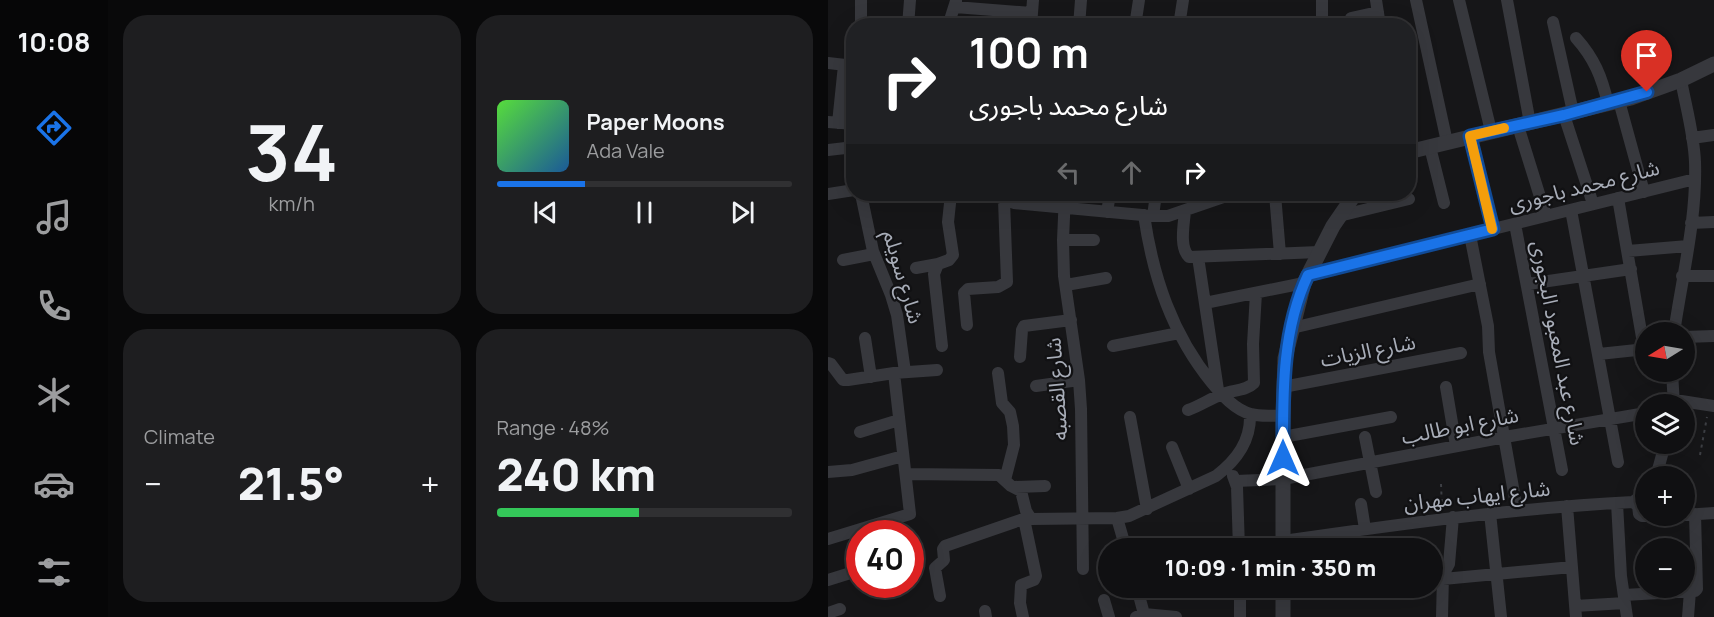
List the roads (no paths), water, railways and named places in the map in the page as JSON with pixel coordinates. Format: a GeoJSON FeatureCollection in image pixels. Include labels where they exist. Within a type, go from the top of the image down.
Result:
{"type":"FeatureCollection","features":[{"type":"Feature","properties":{"kind":"street"},"geometry":{"type":"LineString","coordinates":[[861,0],[861,18]]}},
{"type":"Feature","properties":{"kind":"street"},"geometry":{"type":"LineString","coordinates":[[909,18],[910,0]]}},
{"type":"Feature","properties":{"kind":"street"},"geometry":{"type":"LineString","coordinates":[[1031,18],[1033,0]]}},
{"type":"Feature","properties":{"kind":"street"},"geometry":{"type":"LineString","coordinates":[[1080,18],[1081,0]]}},
{"type":"Feature","properties":{"kind":"street"},"geometry":{"type":"LineString","coordinates":[[1136,18],[1139,0]]}},
{"type":"Feature","properties":{"kind":"street"},"geometry":{"type":"LineString","coordinates":[[1180,18],[1183,0]]}},
{"type":"Feature","properties":{"kind":"street"},"geometry":{"type":"LineString","coordinates":[[1322,0],[1322,18]]}},
{"type":"Feature","properties":{"kind":"street"},"geometry":{"type":"LineString","coordinates":[[1416,0],[1447,142]]}},
{"type":"Feature","properties":{"kind":"street"},"geometry":{"type":"LineString","coordinates":[[1459,0],[1491,131]]}},
{"type":"Feature","properties":{"kind":"street","name":"شارع عبد المعبود البجورى"},"geometry":{"type":"LineString","coordinates":[[1507,0],[1524,124],[1546,216]]}},
{"type":"Feature","properties":{"kind":"street"},"geometry":{"type":"LineString","coordinates":[[951,18],[956,3],[1026,18]]}},
{"type":"Feature","properties":{"kind":"street"},"geometry":{"type":"LineString","coordinates":[[1351,18],[1377,6]]}},
{"type":"Feature","properties":{"kind":"street"},"geometry":{"type":"LineString","coordinates":[[1553,22],[1568,114],[1593,204]]}},
{"type":"Feature","properties":{"kind":"street"},"geometry":{"type":"LineString","coordinates":[[1576,38],[1589,51],[1614,102],[1644,192]]}},
{"type":"Feature","properties":{"kind":"street"},"geometry":{"type":"LineString","coordinates":[[828,63],[846,65]]}},
{"type":"Feature","properties":{"kind":"street"},"geometry":{"type":"LineString","coordinates":[[1416,150],[1614,102],[1713,68]]}},
{"type":"Feature","properties":{"kind":"street"},"geometry":{"type":"LineString","coordinates":[[833,122],[846,76]]}},
{"type":"Feature","properties":{"kind":"street"},"geometry":{"type":"LineString","coordinates":[[1676,322],[1688,246],[1695,179],[1692,138],[1680,80]]}},
{"type":"Feature","properties":{"kind":"street"},"geometry":{"type":"LineString","coordinates":[[1692,138],[1714,135]]}},
{"type":"Feature","properties":{"kind":"street"},"geometry":{"type":"LineString","coordinates":[[1470,136],[1493,229]]}},
{"type":"Feature","properties":{"kind":"street"},"geometry":{"type":"LineString","coordinates":[[1430,147],[1444,203]]}},
{"type":"Feature","properties":{"kind":"street"},"geometry":{"type":"LineString","coordinates":[[828,150],[846,148]]}},
{"type":"Feature","properties":{"kind":"street","name":"شارع محمد باجورى"},"geometry":{"type":"LineString","coordinates":[[1205,303],[1256,293],[1493,229],[1695,179]]}},
{"type":"Feature","properties":{"kind":"street"},"geometry":{"type":"LineString","coordinates":[[828,194],[846,191]]}},
{"type":"Feature","properties":{"kind":"street"},"geometry":{"type":"LineString","coordinates":[[1618,198],[1640,322]]}},
{"type":"Feature","properties":{"kind":"street","name":"شارع سويلم"},"geometry":{"type":"LineString","coordinates":[[828,539],[910,514],[899,420],[897,315],[874,254],[863,201]]}},
{"type":"Feature","properties":{"kind":"street"},"geometry":{"type":"LineString","coordinates":[[916,268],[938,264],[949,260],[954,255],[948,222],[950,201]]}},
{"type":"Feature","properties":{"kind":"street"},"geometry":{"type":"LineString","coordinates":[[967,325],[964,293],[968,289],[998,286],[1007,282],[1011,201]]}},
{"type":"Feature","properties":{"kind":"street"},"geometry":{"type":"LineString","coordinates":[[1024,201],[1148,216],[1168,216],[1185,211],[1196,201]]}},
{"type":"Feature","properties":{"kind":"street","name":"شارع القصبه"},"geometry":{"type":"LineString","coordinates":[[1065,201],[1063,240],[1066,285],[1081,409],[1083,568]]}},
{"type":"Feature","properties":{"kind":"street"},"geometry":{"type":"LineString","coordinates":[[1107,212],[1109,201]]}},
{"type":"Feature","properties":{"kind":"street"},"geometry":{"type":"LineString","coordinates":[[1153,201],[1148,216],[1157,280],[1179,333],[1204,374],[1238,408],[1250,414],[1283,416]]}},
{"type":"Feature","properties":{"kind":"street"},"geometry":{"type":"LineString","coordinates":[[1276,201],[1280,254]]}},
{"type":"Feature","properties":{"kind":"street"},"geometry":{"type":"LineString","coordinates":[[1283,538],[1285,358],[1306,279],[1318,252],[1350,201]]}},
{"type":"Feature","properties":{"kind":"street"},"geometry":{"type":"LineString","coordinates":[[1339,216],[1401,201]]}},
{"type":"Feature","properties":{"kind":"street"},"geometry":{"type":"LineString","coordinates":[[1571,210],[1618,462]]}},
{"type":"Feature","properties":{"kind":"street"},"geometry":{"type":"LineString","coordinates":[[1185,211],[1185,252],[1187,256],[1318,252]]}},
{"type":"Feature","properties":{"kind":"street"},"geometry":{"type":"LineString","coordinates":[[1691,223],[1714,222]]}},
{"type":"Feature","properties":{"kind":"street","name":"شارع عبد المعبود البجورى"},"geometry":{"type":"LineString","coordinates":[[1515,224],[1562,470]]}},
{"type":"Feature","properties":{"kind":"street"},"geometry":{"type":"LineString","coordinates":[[1470,236],[1488,326],[1490,359],[1517,510]]}},
{"type":"Feature","properties":{"kind":"street"},"geometry":{"type":"LineString","coordinates":[[1063,240],[1094,240]]}},
{"type":"Feature","properties":{"kind":"street"},"geometry":{"type":"LineString","coordinates":[[1628,251],[1688,246]]}},
{"type":"Feature","properties":{"kind":"street"},"geometry":{"type":"LineString","coordinates":[[843,260],[874,254]]}},
{"type":"Feature","properties":{"kind":"street"},"geometry":{"type":"LineString","coordinates":[[1198,257],[1220,392]]}},
{"type":"Feature","properties":{"kind":"street"},"geometry":{"type":"LineString","coordinates":[[938,264],[934,274],[942,346]]}},
{"type":"Feature","properties":{"kind":"street"},"geometry":{"type":"LineString","coordinates":[[1528,284],[1631,269]]}},
{"type":"Feature","properties":{"kind":"street"},"geometry":{"type":"LineString","coordinates":[[1682,276],[1714,276]]}},
{"type":"Feature","properties":{"kind":"street"},"geometry":{"type":"LineString","coordinates":[[1066,285],[1106,278]]}},
{"type":"Feature","properties":{"kind":"street"},"geometry":{"type":"LineString","coordinates":[[1292,328],[1480,284]]}},
{"type":"Feature","properties":{"kind":"street"},"geometry":{"type":"LineString","coordinates":[[1188,410],[1205,404],[1220,392],[1249,387],[1254,383],[1253,344],[1256,293]]}},
{"type":"Feature","properties":{"kind":"street"},"geometry":{"type":"LineString","coordinates":[[1020,357],[1024,326],[1071,320]]}},
{"type":"Feature","properties":{"kind":"street"},"geometry":{"type":"LineString","coordinates":[[1113,346],[1179,333]]}},
{"type":"Feature","properties":{"kind":"street"},"geometry":{"type":"LineString","coordinates":[[1695,337],[1714,336]]}},
{"type":"Feature","properties":{"kind":"street"},"geometry":{"type":"LineString","coordinates":[[865,338],[871,376]]}},
{"type":"Feature","properties":{"kind":"street"},"geometry":{"type":"LineString","coordinates":[[1599,354],[1635,350]]}},
{"type":"Feature","properties":{"kind":"street","name":"شارع الزيات"},"geometry":{"type":"LineString","coordinates":[[1283,387],[1461,353]]}},
{"type":"Feature","properties":{"kind":"street"},"geometry":{"type":"LineString","coordinates":[[828,363],[843,380],[899,372],[937,370]]}},
{"type":"Feature","properties":{"kind":"street"},"geometry":{"type":"LineString","coordinates":[[998,373],[1002,403],[1010,412],[1013,426],[1014,445],[1010,484]]}},
{"type":"Feature","properties":{"kind":"street"},"geometry":{"type":"LineString","coordinates":[[1036,386],[1079,380]]}},
{"type":"Feature","properties":{"kind":"street"},"geometry":{"type":"LineString","coordinates":[[1446,387],[1456,446]]}},
{"type":"Feature","properties":{"kind":"street"},"geometry":{"type":"LineString","coordinates":[[1695,404],[1712,405]]}},
{"type":"Feature","properties":{"kind":"street"},"geometry":{"type":"LineString","coordinates":[[940,596],[935,568],[944,560],[945,546],[1027,518],[1117,518],[1147,509],[1216,476],[1225,469],[1241,450],[1246,440],[1250,427],[1250,414]]}},
{"type":"Feature","properties":{"kind":"street","name":"شارع ابو طالب"},"geometry":{"type":"LineString","coordinates":[[1236,481],[1283,479],[1635,415]]}},
{"type":"Feature","properties":{"kind":"street"},"geometry":{"type":"LineString","coordinates":[[1130,417],[1147,509]]}},
{"type":"Feature","properties":{"kind":"street"},"geometry":{"type":"LineString","coordinates":[[1283,438],[1391,417]]}},
{"type":"Feature","properties":{"kind":"street"},"geometry":{"type":"LineString","coordinates":[[860,432],[899,420]]}},
{"type":"Feature","properties":{"kind":"street"},"geometry":{"type":"LineString","coordinates":[[1365,437],[1376,492]]}},
{"type":"Feature","properties":{"kind":"street"},"geometry":{"type":"LineString","coordinates":[[1172,447],[1189,489]]}},
{"type":"Feature","properties":{"kind":"street"},"geometry":{"type":"LineString","coordinates":[[828,472],[852,470],[903,456]]}},
{"type":"Feature","properties":{"kind":"street"},"geometry":{"type":"LineString","coordinates":[[1225,469],[1236,481],[1239,538]]}},
{"type":"Feature","properties":{"kind":"street"},"geometry":{"type":"LineString","coordinates":[[906,474],[993,474],[1003,476],[1010,484],[1022,491],[1036,576],[1034,580],[1021,585],[1019,590],[1023,617]]}},
{"type":"Feature","properties":{"kind":"street"},"geometry":{"type":"LineString","coordinates":[[1010,484],[1045,486]]}},
{"type":"Feature","properties":{"kind":"street","name":"شارع ايهاب مهران"},"geometry":{"type":"LineString","coordinates":[[1319,538],[1365,529],[1490,513],[1634,502]]}},
{"type":"Feature","properties":{"kind":"street"},"geometry":{"type":"LineString","coordinates":[[1617,503],[1627,617]]}},
{"type":"Feature","properties":{"kind":"street"},"geometry":{"type":"LineString","coordinates":[[1361,504],[1365,529]]}},
{"type":"Feature","properties":{"kind":"street"},"geometry":{"type":"LineString","coordinates":[[1567,506],[1576,612],[1635,598]]}},
{"type":"Feature","properties":{"kind":"street"},"geometry":{"type":"LineString","coordinates":[[1490,513],[1501,617]]}},
{"type":"Feature","properties":{"kind":"street"},"geometry":{"type":"LineString","coordinates":[[1695,514],[1714,513]]}},
{"type":"Feature","properties":{"kind":"street"},"geometry":{"type":"LineString","coordinates":[[1117,518],[1123,538]]}},
{"type":"Feature","properties":{"kind":"street"},"geometry":{"type":"LineString","coordinates":[[1448,518],[1449,564],[1444,571],[1443,579],[1572,567]]}},
{"type":"Feature","properties":{"kind":"street"},"geometry":{"type":"LineString","coordinates":[[1695,552],[1699,583],[1695,588]]}},
{"type":"Feature","properties":{"kind":"street"},"geometry":{"type":"LineString","coordinates":[[828,580],[846,574]]}},
{"type":"Feature","properties":{"kind":"street"},"geometry":{"type":"LineString","coordinates":[[1138,598],[1140,616],[1176,617]]}},
{"type":"Feature","properties":{"kind":"street"},"geometry":{"type":"LineString","coordinates":[[1240,598],[1240,617]]}},
{"type":"Feature","properties":{"kind":"street"},"geometry":{"type":"LineString","coordinates":[[1283,598],[1283,617]]}},
{"type":"Feature","properties":{"kind":"street"},"geometry":{"type":"LineString","coordinates":[[1442,598],[1442,617]]}},
{"type":"Feature","properties":{"kind":"street"},"geometry":{"type":"LineString","coordinates":[[1688,617],[1691,598]]}},
{"type":"Feature","properties":{"kind":"street"},"geometry":{"type":"LineString","coordinates":[[1104,600],[1109,617]]}}]}
